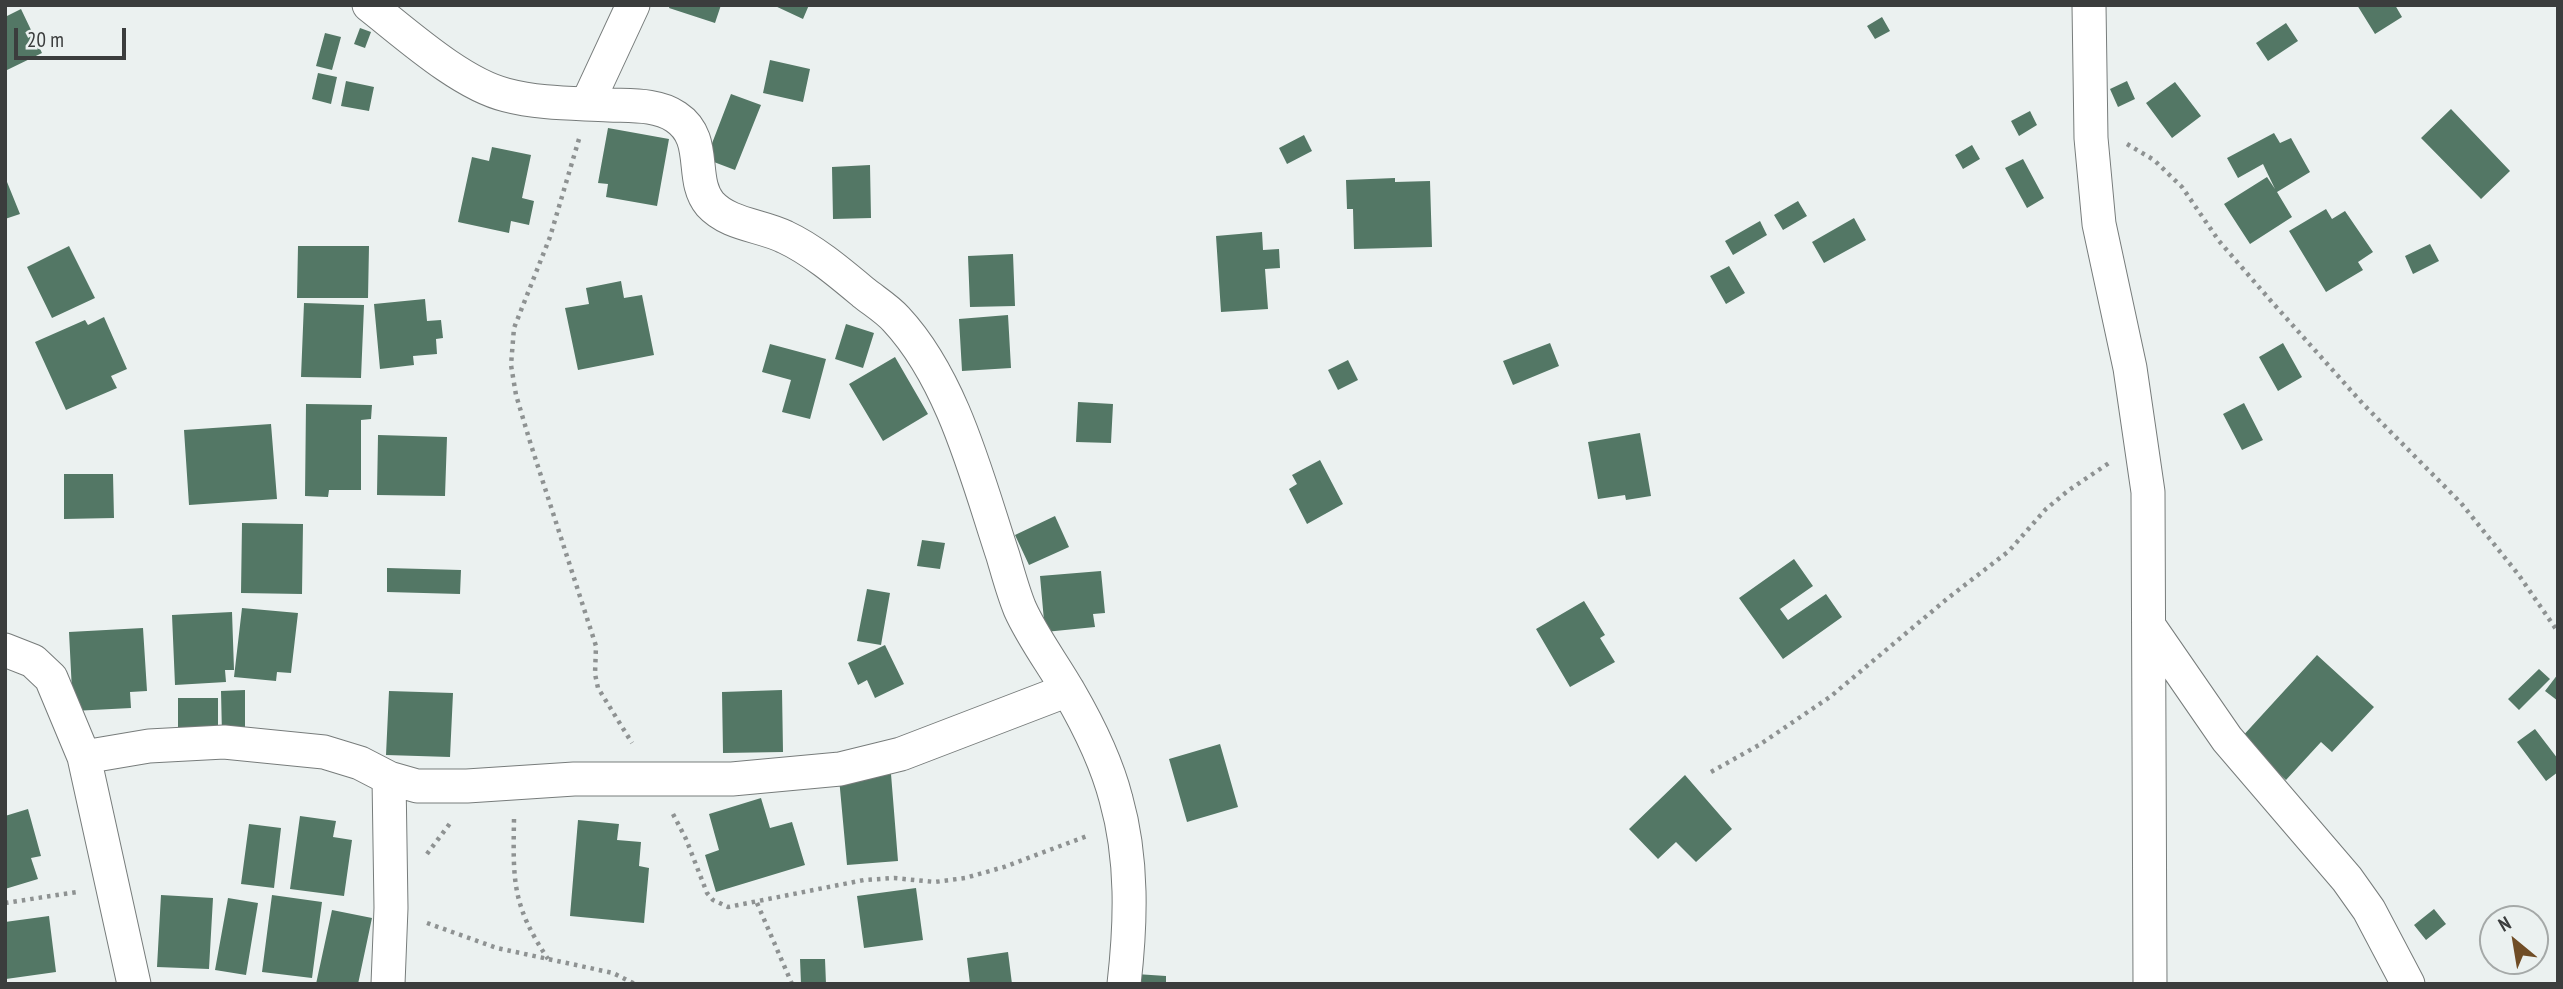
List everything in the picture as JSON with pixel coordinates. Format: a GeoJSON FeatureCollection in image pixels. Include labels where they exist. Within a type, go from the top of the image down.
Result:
{"type":"FeatureCollection","features":[{"type":"Feature","properties":{"kind":"street"},"geometry":{"type":"LineString","coordinates":[[369,5],[469,80],[503,95],[540,101],[660,108],[678,118],[690,132],[698,152],[700,180],[708,202],[721,213],[741,223],[786,237],[834,269],[895,318],[931,365],[958,426],[1020,609],[1068,690],[1089,731],[1116,796],[1128,858],[1128,951],[1124,984]]}},
{"type":"Feature","properties":{"kind":"street"},"geometry":{"type":"LineString","coordinates":[[587,104],[633,5]]}},
{"type":"Feature","properties":{"kind":"street"},"geometry":{"type":"LineString","coordinates":[[2089,5],[2091,138],[2099,224],[2130,368],[2148,492],[2151,984]]}},
{"type":"Feature","properties":{"kind":"street"},"geometry":{"type":"LineString","coordinates":[[2149,626],[2227,739],[2347,879],[2375,920],[2408,984]]}},
{"type":"Feature","properties":{"kind":"street"},"geometry":{"type":"LineString","coordinates":[[5,650],[33,661],[51,678],[85,757],[134,984]]}},
{"type":"Feature","properties":{"kind":"street"},"geometry":{"type":"LineString","coordinates":[[85,757],[149,746],[224,742],[324,752],[360,763],[389,778],[417,786],[514,784],[574,779],[732,779],[839,769],[901,754],[1068,690]]}},
{"type":"Feature","properties":{"kind":"street"},"geometry":{"type":"LineString","coordinates":[[388,984],[391,898],[389,778]]}},
{"type":"Feature","properties":{"kind":"path"},"geometry":{"type":"LineString","coordinates":[[587,104],[550,237],[514,328],[511,365],[516,395],[531,445],[593,634],[598,688],[654,779],[686,839],[707,893],[713,900],[728,907],[864,880],[894,878],[934,883],[965,878],[1004,867],[1122,824]]}},
{"type":"Feature","properties":{"kind":"path"},"geometry":{"type":"LineString","coordinates":[[2091,138],[2127,143],[2154,160],[2182,187],[2219,241],[2271,301],[2363,404],[2477,522],[2518,574],[2558,632]]}},
{"type":"Feature","properties":{"kind":"path"},"geometry":{"type":"LineString","coordinates":[[1711,772],[1759,745],[1830,697],[1948,598],[2009,551],[2046,509],[2068,490],[2142,442]]}},
{"type":"Feature","properties":{"kind":"path"},"geometry":{"type":"LineString","coordinates":[[514,784],[514,883],[530,932],[548,960]]}},
{"type":"Feature","properties":{"kind":"path"},"geometry":{"type":"LineString","coordinates":[[467,786],[451,821],[432,849],[391,898],[447,932],[548,960],[613,973],[635,984]]}},
{"type":"Feature","properties":{"kind":"path"},"geometry":{"type":"LineString","coordinates":[[5,903],[114,887]]}},
{"type":"Feature","properties":{"kind":"path"},"geometry":{"type":"LineString","coordinates":[[757,903],[793,984]]}},
{"type":"Feature","properties":{"kind":"building"},"geometry":{"type":"Polygon","coordinates":[[[670,5],[721,5],[715,23],[669,8],[670,5]]]}},
{"type":"Feature","properties":{"kind":"building"},"geometry":{"type":"Polygon","coordinates":[[[773,5],[809,5],[803,19],[773,5]]]}},
{"type":"Feature","properties":{"kind":"building"},"geometry":{"type":"Polygon","coordinates":[[[2357,5],[2395,5],[2402,17],[2375,34],[2357,5]]]}},
{"type":"Feature","properties":{"kind":"building"},"geometry":{"type":"Polygon","coordinates":[[[21,9],[42,53],[5,71],[5,17],[21,9]]]}},
{"type":"Feature","properties":{"kind":"building"},"geometry":{"type":"Polygon","coordinates":[[[1882,17],[1890,31],[1875,39],[1867,26],[1882,17]]]}},
{"type":"Feature","properties":{"kind":"building"},"geometry":{"type":"Polygon","coordinates":[[[2286,23],[2298,41],[2268,61],[2256,43],[2286,23]]]}},
{"type":"Feature","properties":{"kind":"building"},"geometry":{"type":"Polygon","coordinates":[[[360,28],[371,32],[365,48],[354,44],[360,28]]]}},
{"type":"Feature","properties":{"kind":"building"},"geometry":{"type":"Polygon","coordinates":[[[325,33],[341,37],[332,70],[316,66],[325,33]]]}},
{"type":"Feature","properties":{"kind":"building"},"geometry":{"type":"Polygon","coordinates":[[[770,60],[810,69],[803,102],[763,93],[770,60]]]}},
{"type":"Feature","properties":{"kind":"building"},"geometry":{"type":"Polygon","coordinates":[[[318,73],[337,77],[331,104],[312,99],[318,73]]]}},
{"type":"Feature","properties":{"kind":"building"},"geometry":{"type":"Polygon","coordinates":[[[346,81],[374,87],[369,111],[341,106],[346,81]]]}},
{"type":"Feature","properties":{"kind":"building"},"geometry":{"type":"Polygon","coordinates":[[[2127,81],[2135,99],[2118,107],[2110,89],[2127,81]]]}},
{"type":"Feature","properties":{"kind":"building"},"geometry":{"type":"Polygon","coordinates":[[[2175,82],[2201,116],[2172,138],[2146,103],[2175,82]]]}},
{"type":"Feature","properties":{"kind":"building"},"geometry":{"type":"Polygon","coordinates":[[[731,94],[761,105],[735,170],[706,159],[731,94]]]}},
{"type":"Feature","properties":{"kind":"building"},"geometry":{"type":"Polygon","coordinates":[[[2451,109],[2510,171],[2481,199],[2421,138],[2451,109]]]}},
{"type":"Feature","properties":{"kind":"building"},"geometry":{"type":"Polygon","coordinates":[[[2030,111],[2037,125],[2019,136],[2011,121],[2030,111]]]}},
{"type":"Feature","properties":{"kind":"building"},"geometry":{"type":"Polygon","coordinates":[[[608,128],[669,139],[657,206],[606,197],[608,184],[598,183],[608,128]]]}},
{"type":"Feature","properties":{"kind":"building"},"geometry":{"type":"Polygon","coordinates":[[[2274,133],[2280,143],[2291,138],[2310,172],[2277,192],[2292,217],[2250,244],[2224,204],[2267,177],[2275,189],[2263,164],[2238,178],[2227,158],[2274,133]]]}},
{"type":"Feature","properties":{"kind":"building"},"geometry":{"type":"Polygon","coordinates":[[[1304,135],[1312,151],[1287,164],[1279,148],[1304,135]]]}},
{"type":"Feature","properties":{"kind":"building"},"geometry":{"type":"Polygon","coordinates":[[[1972,145],[1980,159],[1963,169],[1955,155],[1972,145]]]}},
{"type":"Feature","properties":{"kind":"building"},"geometry":{"type":"Polygon","coordinates":[[[492,147],[531,155],[522,198],[534,201],[529,225],[511,221],[509,233],[458,222],[472,157],[489,161],[492,147]]]}},
{"type":"Feature","properties":{"kind":"building"},"geometry":{"type":"Polygon","coordinates":[[[2023,159],[2044,198],[2027,208],[2005,168],[2023,159]]]}},
{"type":"Feature","properties":{"kind":"building"},"geometry":{"type":"Polygon","coordinates":[[[870,165],[871,218],[833,219],[832,167],[870,165]]]}},
{"type":"Feature","properties":{"kind":"building"},"geometry":{"type":"Polygon","coordinates":[[[5,177],[20,214],[5,219],[5,177]]]}},
{"type":"Feature","properties":{"kind":"building"},"geometry":{"type":"Polygon","coordinates":[[[1395,178],[1395,182],[1430,181],[1432,247],[1354,249],[1353,209],[1347,209],[1346,180],[1395,178]]]}},
{"type":"Feature","properties":{"kind":"building"},"geometry":{"type":"Polygon","coordinates":[[[1798,201],[1807,216],[1783,230],[1774,215],[1798,201]]]}},
{"type":"Feature","properties":{"kind":"building"},"geometry":{"type":"Polygon","coordinates":[[[2326,209],[2332,219],[2345,211],[2373,252],[2358,262],[2363,270],[2326,292],[2289,231],[2326,209]]]}},
{"type":"Feature","properties":{"kind":"building"},"geometry":{"type":"Polygon","coordinates":[[[1854,218],[1866,240],[1824,263],[1812,242],[1854,218]]]}},
{"type":"Feature","properties":{"kind":"building"},"geometry":{"type":"Polygon","coordinates":[[[1760,221],[1767,235],[1733,255],[1725,241],[1760,221]]]}},
{"type":"Feature","properties":{"kind":"building"},"geometry":{"type":"Polygon","coordinates":[[[1262,232],[1263,250],[1279,249],[1280,268],[1265,269],[1268,309],[1221,312],[1216,236],[1262,232]]]}},
{"type":"Feature","properties":{"kind":"building"},"geometry":{"type":"Polygon","coordinates":[[[2430,244],[2439,261],[2413,274],[2405,256],[2430,244]]]}},
{"type":"Feature","properties":{"kind":"building"},"geometry":{"type":"Polygon","coordinates":[[[69,246],[95,298],[52,318],[27,267],[69,246]]]}},
{"type":"Feature","properties":{"kind":"building"},"geometry":{"type":"Polygon","coordinates":[[[298,246],[369,246],[368,298],[297,298],[298,246]]]}},
{"type":"Feature","properties":{"kind":"building"},"geometry":{"type":"Polygon","coordinates":[[[1013,254],[1015,306],[970,307],[968,256],[1013,254]]]}},
{"type":"Feature","properties":{"kind":"building"},"geometry":{"type":"Polygon","coordinates":[[[1729,266],[1745,293],[1726,304],[1710,276],[1729,266]]]}},
{"type":"Feature","properties":{"kind":"building"},"geometry":{"type":"Polygon","coordinates":[[[621,281],[624,298],[642,295],[654,355],[578,370],[565,308],[589,304],[586,288],[621,281]]]}},
{"type":"Feature","properties":{"kind":"building"},"geometry":{"type":"Polygon","coordinates":[[[425,299],[427,321],[441,320],[443,338],[436,339],[437,354],[413,356],[414,365],[380,369],[374,304],[425,299]]]}},
{"type":"Feature","properties":{"kind":"building"},"geometry":{"type":"Polygon","coordinates":[[[304,303],[364,305],[361,378],[301,377],[304,303]]]}},
{"type":"Feature","properties":{"kind":"building"},"geometry":{"type":"Polygon","coordinates":[[[1008,315],[1011,368],[962,371],[959,319],[1008,315]]]}},
{"type":"Feature","properties":{"kind":"building"},"geometry":{"type":"Polygon","coordinates":[[[104,317],[127,369],[111,376],[117,388],[66,410],[35,342],[85,320],[88,325],[104,317]]]}},
{"type":"Feature","properties":{"kind":"building"},"geometry":{"type":"Polygon","coordinates":[[[846,324],[874,333],[863,368],[835,359],[846,324]]]}},
{"type":"Feature","properties":{"kind":"building"},"geometry":{"type":"Polygon","coordinates":[[[1550,343],[1559,366],[1513,385],[1503,361],[1550,343]]]}},
{"type":"Feature","properties":{"kind":"building"},"geometry":{"type":"Polygon","coordinates":[[[2283,343],[2302,377],[2278,391],[2259,357],[2283,343]]]}},
{"type":"Feature","properties":{"kind":"building"},"geometry":{"type":"Polygon","coordinates":[[[770,344],[826,359],[810,419],[782,412],[791,380],[762,372],[770,344]]]}},
{"type":"Feature","properties":{"kind":"building"},"geometry":{"type":"Polygon","coordinates":[[[895,357],[928,414],[883,441],[849,384],[895,357]]]}},
{"type":"Feature","properties":{"kind":"building"},"geometry":{"type":"Polygon","coordinates":[[[1348,360],[1358,380],[1338,390],[1328,370],[1348,360]]]}},
{"type":"Feature","properties":{"kind":"building"},"geometry":{"type":"Polygon","coordinates":[[[1078,402],[1113,404],[1111,443],[1076,442],[1078,402]]]}},
{"type":"Feature","properties":{"kind":"building"},"geometry":{"type":"Polygon","coordinates":[[[2244,403],[2263,440],[2242,450],[2223,414],[2244,403]]]}},
{"type":"Feature","properties":{"kind":"building"},"geometry":{"type":"Polygon","coordinates":[[[306,404],[372,405],[371,419],[361,420],[361,490],[329,490],[328,497],[305,496],[306,404]]]}},
{"type":"Feature","properties":{"kind":"building"},"geometry":{"type":"Polygon","coordinates":[[[271,424],[277,499],[189,505],[184,430],[271,424]]]}},
{"type":"Feature","properties":{"kind":"building"},"geometry":{"type":"Polygon","coordinates":[[[1640,433],[1651,496],[1626,500],[1625,495],[1598,499],[1588,442],[1640,433]]]}},
{"type":"Feature","properties":{"kind":"building"},"geometry":{"type":"Polygon","coordinates":[[[378,435],[447,437],[445,496],[377,495],[378,435]]]}},
{"type":"Feature","properties":{"kind":"building"},"geometry":{"type":"Polygon","coordinates":[[[1320,460],[1343,504],[1307,524],[1289,489],[1297,484],[1292,475],[1320,460]]]}},
{"type":"Feature","properties":{"kind":"building"},"geometry":{"type":"Polygon","coordinates":[[[64,474],[113,474],[114,518],[64,519],[64,474]]]}},
{"type":"Feature","properties":{"kind":"building"},"geometry":{"type":"Polygon","coordinates":[[[1055,516],[1069,547],[1029,565],[1015,535],[1055,516]]]}},
{"type":"Feature","properties":{"kind":"building"},"geometry":{"type":"Polygon","coordinates":[[[242,523],[303,524],[302,594],[241,593],[242,523]]]}},
{"type":"Feature","properties":{"kind":"building"},"geometry":{"type":"Polygon","coordinates":[[[922,540],[945,543],[940,569],[917,566],[922,540]]]}},
{"type":"Feature","properties":{"kind":"building"},"geometry":{"type":"Polygon","coordinates":[[[1794,559],[1813,586],[1780,609],[1788,620],[1826,594],[1842,617],[1783,659],[1739,598],[1794,559]]]}},
{"type":"Feature","properties":{"kind":"building"},"geometry":{"type":"Polygon","coordinates":[[[387,568],[461,570],[460,594],[387,592],[387,568]]]}},
{"type":"Feature","properties":{"kind":"building"},"geometry":{"type":"Polygon","coordinates":[[[1101,571],[1105,613],[1093,614],[1095,627],[1045,632],[1040,576],[1101,571]]]}},
{"type":"Feature","properties":{"kind":"building"},"geometry":{"type":"Polygon","coordinates":[[[867,589],[890,593],[881,645],[857,641],[867,589]]]}},
{"type":"Feature","properties":{"kind":"building"},"geometry":{"type":"Polygon","coordinates":[[[1584,601],[1605,635],[1600,638],[1615,662],[1570,687],[1536,629],[1584,601]]]}},
{"type":"Feature","properties":{"kind":"building"},"geometry":{"type":"Polygon","coordinates":[[[242,608],[298,613],[291,673],[277,672],[276,681],[234,677],[242,608]]]}},
{"type":"Feature","properties":{"kind":"building"},"geometry":{"type":"Polygon","coordinates":[[[232,612],[234,670],[225,670],[226,682],[175,685],[172,615],[232,612]]]}},
{"type":"Feature","properties":{"kind":"building"},"geometry":{"type":"Polygon","coordinates":[[[143,628],[147,691],[130,692],[131,708],[73,711],[69,632],[143,628]]]}},
{"type":"Feature","properties":{"kind":"building"},"geometry":{"type":"Polygon","coordinates":[[[885,645],[904,684],[875,698],[867,680],[858,685],[848,663],[885,645]]]}},
{"type":"Feature","properties":{"kind":"building"},"geometry":{"type":"Polygon","coordinates":[[[2317,655],[2374,707],[2332,752],[2321,742],[2286,780],[2240,739],[2317,655]]]}},
{"type":"Feature","properties":{"kind":"building"},"geometry":{"type":"Polygon","coordinates":[[[2539,669],[2550,679],[2519,710],[2508,699],[2539,669]]]}},
{"type":"Feature","properties":{"kind":"building"},"geometry":{"type":"Polygon","coordinates":[[[2558,674],[2558,701],[2545,691],[2558,674]]]}},
{"type":"Feature","properties":{"kind":"building"},"geometry":{"type":"Polygon","coordinates":[[[245,690],[245,735],[222,735],[221,691],[245,690]]]}},
{"type":"Feature","properties":{"kind":"building"},"geometry":{"type":"Polygon","coordinates":[[[782,690],[783,752],[723,753],[722,692],[782,690]]]}},
{"type":"Feature","properties":{"kind":"building"},"geometry":{"type":"Polygon","coordinates":[[[389,691],[453,693],[450,757],[386,755],[389,691]]]}},
{"type":"Feature","properties":{"kind":"building"},"geometry":{"type":"Polygon","coordinates":[[[178,698],[218,698],[218,732],[178,731],[178,698]]]}},
{"type":"Feature","properties":{"kind":"building"},"geometry":{"type":"Polygon","coordinates":[[[2535,729],[2558,759],[2558,772],[2546,781],[2517,742],[2535,729]]]}},
{"type":"Feature","properties":{"kind":"building"},"geometry":{"type":"Polygon","coordinates":[[[1220,744],[1238,807],[1187,822],[1169,759],[1220,744]]]}},
{"type":"Feature","properties":{"kind":"building"},"geometry":{"type":"Polygon","coordinates":[[[891,774],[898,861],[847,865],[839,778],[891,774]]]}},
{"type":"Feature","properties":{"kind":"building"},"geometry":{"type":"Polygon","coordinates":[[[1685,775],[1732,829],[1696,862],[1676,842],[1658,859],[1629,829],[1685,775]]]}},
{"type":"Feature","properties":{"kind":"building"},"geometry":{"type":"Polygon","coordinates":[[[761,798],[770,828],[792,822],[805,865],[716,892],[705,855],[719,850],[709,814],[761,798]]]}},
{"type":"Feature","properties":{"kind":"building"},"geometry":{"type":"Polygon","coordinates":[[[28,809],[41,856],[31,858],[38,879],[5,889],[5,816],[28,809]]]}},
{"type":"Feature","properties":{"kind":"building"},"geometry":{"type":"Polygon","coordinates":[[[300,816],[336,821],[333,837],[352,840],[344,896],[290,889],[300,816]]]}},
{"type":"Feature","properties":{"kind":"building"},"geometry":{"type":"Polygon","coordinates":[[[578,820],[619,824],[617,840],[641,842],[639,866],[649,868],[644,923],[570,916],[578,820]]]}},
{"type":"Feature","properties":{"kind":"building"},"geometry":{"type":"Polygon","coordinates":[[[249,824],[281,828],[274,888],[241,884],[249,824]]]}},
{"type":"Feature","properties":{"kind":"building"},"geometry":{"type":"Polygon","coordinates":[[[916,888],[923,940],[864,948],[857,896],[916,888]]]}},
{"type":"Feature","properties":{"kind":"building"},"geometry":{"type":"Polygon","coordinates":[[[161,895],[213,898],[209,969],[157,967],[161,895]]]}},
{"type":"Feature","properties":{"kind":"building"},"geometry":{"type":"Polygon","coordinates":[[[272,895],[322,902],[312,978],[262,972],[272,895]]]}},
{"type":"Feature","properties":{"kind":"building"},"geometry":{"type":"Polygon","coordinates":[[[228,898],[258,903],[246,975],[215,970],[228,898]]]}},
{"type":"Feature","properties":{"kind":"building"},"geometry":{"type":"Polygon","coordinates":[[[2434,909],[2446,924],[2426,940],[2414,925],[2434,909]]]}},
{"type":"Feature","properties":{"kind":"building"},"geometry":{"type":"Polygon","coordinates":[[[332,910],[372,918],[358,984],[316,984],[332,910]]]}},
{"type":"Feature","properties":{"kind":"building"},"geometry":{"type":"Polygon","coordinates":[[[49,916],[56,972],[6,979],[5,922],[49,916]]]}},
{"type":"Feature","properties":{"kind":"building"},"geometry":{"type":"Polygon","coordinates":[[[1008,952],[1012,984],[970,984],[967,958],[1008,952]]]}},
{"type":"Feature","properties":{"kind":"building"},"geometry":{"type":"Polygon","coordinates":[[[800,959],[825,959],[826,984],[801,984],[800,959]]]}},
{"type":"Feature","properties":{"kind":"building"},"geometry":{"type":"Polygon","coordinates":[[[1136,974],[1166,976],[1166,984],[1135,984],[1136,974]]]}}]}
